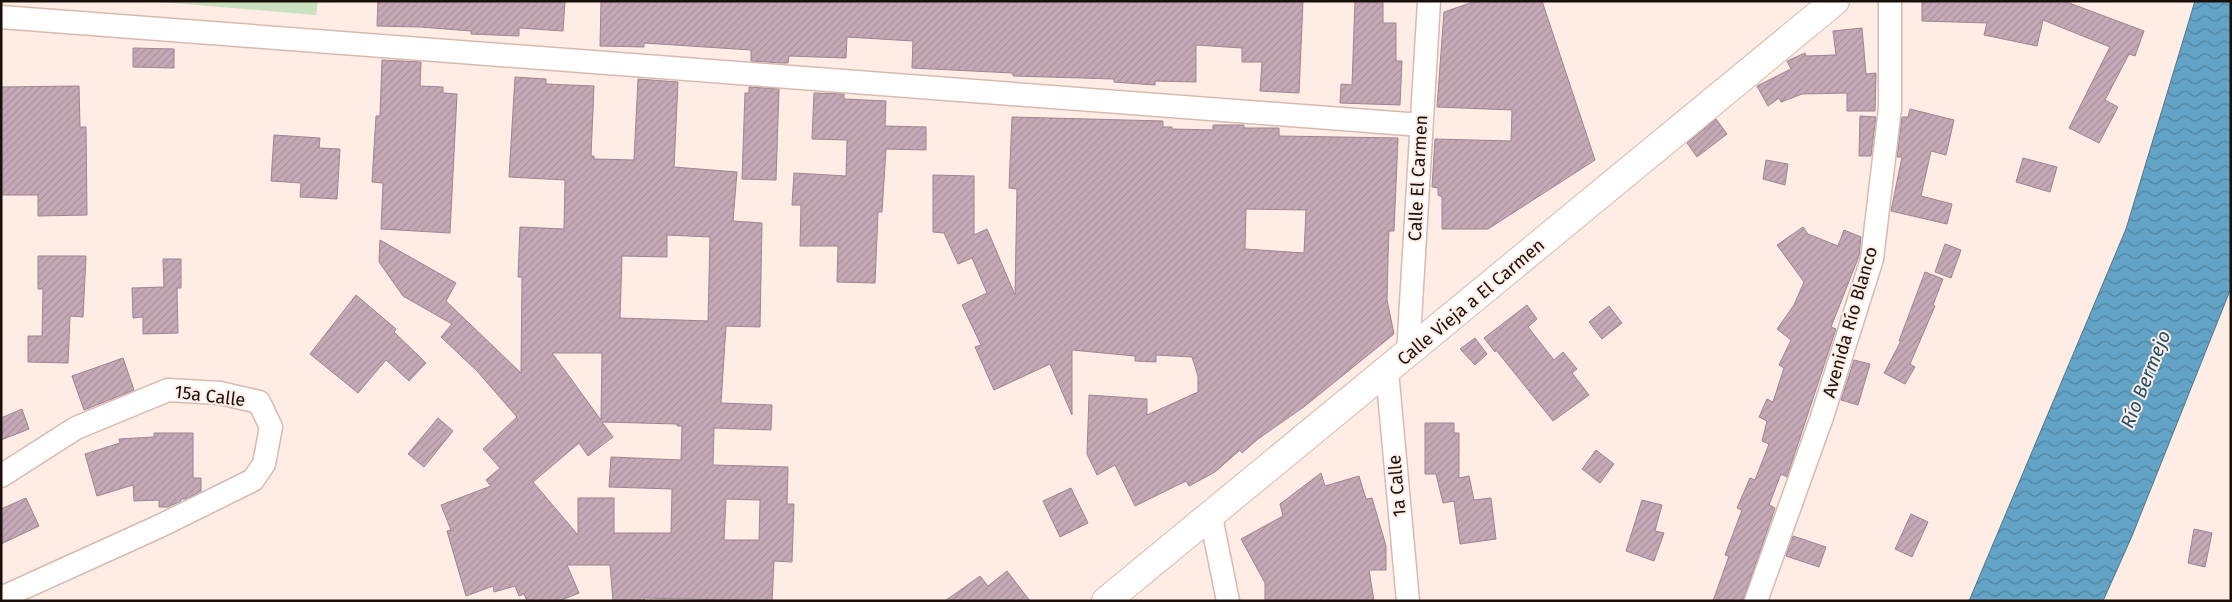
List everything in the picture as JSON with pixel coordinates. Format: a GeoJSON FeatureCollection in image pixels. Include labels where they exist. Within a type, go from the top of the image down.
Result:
{"type":"FeatureCollection","features":[{"type":"Feature","properties":{"kind":"street","name":"Calle El Carmen"},"geometry":{"type":"LineString","coordinates":[[1408,354],[1429,1]]}},
{"type":"Feature","properties":{"kind":"street","name":"Calle Vieja a El Carmen"},"geometry":{"type":"LineString","coordinates":[[1106,601],[1211,517],[1835,1]]}},
{"type":"Feature","properties":{"kind":"street","name":"Avenida Río Blanco"},"geometry":{"type":"LineString","coordinates":[[1756,601],[1822,418],[1872,259],[1890,108],[1890,1]]}},
{"type":"Feature","properties":{"kind":"street"},"geometry":{"type":"LineString","coordinates":[[1,17],[1421,125]]}},
{"type":"Feature","properties":{"kind":"street","name":"1a Calle"},"geometry":{"type":"LineString","coordinates":[[1387,371],[1408,601]]}},
{"type":"Feature","properties":{"kind":"street","name":"15a Calle"},"geometry":{"type":"LineString","coordinates":[[1,476],[76,428],[168,390],[220,393],[259,402],[271,427],[264,464],[252,480],[160,526],[1,598]]}},
{"type":"Feature","properties":{"kind":"street"},"geometry":{"type":"LineString","coordinates":[[1211,517],[1228,601]]}},
{"type":"Feature","properties":{"kind":"green space"},"geometry":{"type":"Polygon","coordinates":[[[149,1],[318,1],[316,15],[149,1]]]}},
{"type":"Feature","properties":{"kind":"water","name":"Río Bermejo"},"geometry":{"type":"Polygon","coordinates":[[[2195,1],[2231,1],[2231,288],[2132,536],[2103,601],[1969,601],[2126,229],[2195,1]]]}},
{"type":"Feature","properties":{"kind":"building"},"geometry":{"type":"Polygon","coordinates":[[[378,1],[565,1],[563,31],[519,28],[519,36],[471,34],[471,31],[420,27],[377,26],[378,1]]]}},
{"type":"Feature","properties":{"kind":"building"},"geometry":{"type":"Polygon","coordinates":[[[601,1],[1303,1],[1299,93],[1260,91],[1262,62],[1242,62],[1242,48],[1196,45],[1196,82],[1155,81],[1155,85],[1114,82],[1114,79],[1013,76],[1013,73],[912,68],[913,41],[847,37],[846,58],[789,56],[788,63],[751,61],[751,50],[644,43],[644,47],[600,46],[601,1]]]}},
{"type":"Feature","properties":{"kind":"building"},"geometry":{"type":"Polygon","coordinates":[[[1355,1],[1383,1],[1383,23],[1396,23],[1396,61],[1402,61],[1400,105],[1340,103],[1341,84],[1352,85],[1355,1]]]}},
{"type":"Feature","properties":{"kind":"building"},"geometry":{"type":"Polygon","coordinates":[[[1476,1],[1542,1],[1595,160],[1488,229],[1442,229],[1442,197],[1438,195],[1438,188],[1432,187],[1435,139],[1511,141],[1512,110],[1437,107],[1444,12],[1476,1]]]}},
{"type":"Feature","properties":{"kind":"building"},"geometry":{"type":"Polygon","coordinates":[[[1922,1],[2064,1],[2144,31],[2135,56],[2129,54],[2105,100],[2118,107],[2099,143],[2069,128],[2110,47],[2043,20],[2037,46],[1984,35],[1987,23],[1922,21],[1922,1]]]}},
{"type":"Feature","properties":{"kind":"building"},"geometry":{"type":"Polygon","coordinates":[[[1862,28],[1866,74],[1876,73],[1875,111],[1847,111],[1847,93],[1802,94],[1781,102],[1779,98],[1768,106],[1757,86],[1791,69],[1787,61],[1805,53],[1806,56],[1836,55],[1833,31],[1862,28]]]}},
{"type":"Feature","properties":{"kind":"building"},"geometry":{"type":"Polygon","coordinates":[[[133,48],[174,49],[174,68],[133,67],[133,48]]]}},
{"type":"Feature","properties":{"kind":"building"},"geometry":{"type":"Polygon","coordinates":[[[382,60],[421,62],[420,86],[443,87],[443,93],[457,94],[450,233],[381,229],[383,183],[372,182],[376,116],[380,116],[382,60]]]}},
{"type":"Feature","properties":{"kind":"building"},"geometry":{"type":"Polygon","coordinates":[[[515,77],[546,79],[546,84],[594,86],[591,156],[594,156],[594,159],[634,160],[638,79],[678,82],[674,167],[737,172],[733,221],[762,223],[760,327],[726,326],[721,403],[772,405],[771,430],[714,428],[713,465],[788,467],[787,504],[794,504],[792,562],[774,561],[772,601],[644,598],[645,601],[613,601],[610,565],[567,565],[579,593],[559,601],[527,601],[524,594],[519,596],[515,586],[494,592],[493,586],[466,596],[447,531],[451,530],[441,505],[491,486],[486,480],[500,468],[483,449],[517,417],[477,371],[441,337],[452,324],[403,296],[379,262],[380,240],[456,283],[446,301],[521,373],[522,277],[518,277],[520,227],[564,229],[565,180],[509,177],[515,77]],[[667,235],[667,257],[622,256],[620,318],[708,321],[710,237],[667,235]],[[552,353],[601,420],[602,353],[552,353]],[[602,422],[613,437],[588,456],[579,443],[533,482],[578,535],[578,498],[614,498],[614,533],[671,533],[672,489],[609,487],[611,457],[681,460],[682,426],[677,426],[677,424],[602,422]],[[726,499],[724,540],[759,540],[760,500],[726,499]]]}},
{"type":"Feature","properties":{"kind":"building"},"geometry":{"type":"Polygon","coordinates":[[[79,86],[80,127],[86,127],[87,215],[38,216],[38,195],[1,195],[1,87],[79,86]]]}},
{"type":"Feature","properties":{"kind":"building"},"geometry":{"type":"Polygon","coordinates":[[[749,87],[779,89],[776,180],[742,179],[745,93],[749,93],[749,87]]]}},
{"type":"Feature","properties":{"kind":"building"},"geometry":{"type":"Polygon","coordinates":[[[814,93],[844,94],[844,99],[886,101],[885,126],[926,127],[926,150],[886,149],[882,212],[878,212],[875,283],[837,282],[838,246],[800,246],[801,205],[792,205],[794,173],[846,176],[847,140],[812,139],[814,93]]]}},
{"type":"Feature","properties":{"kind":"building"},"geometry":{"type":"Polygon","coordinates":[[[1910,109],[1954,120],[1946,155],[1931,151],[1921,196],[1952,204],[1947,224],[1891,211],[1902,157],[1897,157],[1902,117],[1908,117],[1910,109]]]}},
{"type":"Feature","properties":{"kind":"building"},"geometry":{"type":"Polygon","coordinates":[[[1860,116],[1876,117],[1871,156],[1859,156],[1860,116]]]}},
{"type":"Feature","properties":{"kind":"building"},"geometry":{"type":"Polygon","coordinates":[[[1012,117],[1163,121],[1163,127],[1172,127],[1172,129],[1213,130],[1213,125],[1244,125],[1244,128],[1279,128],[1279,136],[1398,138],[1394,231],[1389,231],[1387,300],[1394,334],[1305,406],[1258,439],[1242,453],[1240,450],[1215,472],[1189,486],[1186,481],[1135,506],[1115,465],[1097,475],[1087,454],[1089,395],[1147,399],[1147,415],[1198,392],[1198,376],[1192,357],[1156,355],[1156,362],[1135,361],[1135,356],[1072,350],[1072,415],[1050,364],[994,390],[975,347],[981,345],[962,305],[987,293],[972,258],[958,264],[944,233],[933,232],[933,175],[974,176],[974,235],[987,229],[1015,295],[1017,189],[1009,188],[1012,117]],[[1246,209],[1245,249],[1304,253],[1306,210],[1246,209]]]}},
{"type":"Feature","properties":{"kind":"building"},"geometry":{"type":"Polygon","coordinates":[[[1716,119],[1727,134],[1697,157],[1687,143],[1716,119]]]}},
{"type":"Feature","properties":{"kind":"building"},"geometry":{"type":"Polygon","coordinates":[[[274,135],[320,138],[319,148],[340,149],[337,199],[300,197],[301,183],[271,181],[274,135]]]}},
{"type":"Feature","properties":{"kind":"building"},"geometry":{"type":"Polygon","coordinates":[[[2023,158],[2057,167],[2050,192],[2016,182],[2023,158]]]}},
{"type":"Feature","properties":{"kind":"building"},"geometry":{"type":"Polygon","coordinates":[[[1766,160],[1788,164],[1785,185],[1763,179],[1766,160]]]}},
{"type":"Feature","properties":{"kind":"building"},"geometry":{"type":"Polygon","coordinates":[[[1803,227],[1808,234],[1838,246],[1844,230],[1861,237],[1859,256],[1831,327],[1836,329],[1787,477],[1781,474],[1769,505],[1775,508],[1743,601],[1713,601],[1729,556],[1725,555],[1742,510],[1737,508],[1750,478],[1755,480],[1769,444],[1762,441],[1767,421],[1759,417],[1767,399],[1773,402],[1784,368],[1779,365],[1791,340],[1777,329],[1794,305],[1804,282],[1777,245],[1803,227]]]}},
{"type":"Feature","properties":{"kind":"building"},"geometry":{"type":"Polygon","coordinates":[[[1945,244],[1961,250],[1951,278],[1935,272],[1945,244]]]}},
{"type":"Feature","properties":{"kind":"building"},"geometry":{"type":"Polygon","coordinates":[[[38,256],[86,256],[83,317],[70,316],[68,363],[28,362],[28,336],[42,336],[43,289],[38,289],[38,256]]]}},
{"type":"Feature","properties":{"kind":"building"},"geometry":{"type":"Polygon","coordinates":[[[163,259],[181,259],[181,288],[177,288],[178,333],[143,334],[143,317],[133,318],[132,288],[164,287],[163,259]]]}},
{"type":"Feature","properties":{"kind":"building"},"geometry":{"type":"Polygon","coordinates":[[[1925,272],[1943,279],[1933,305],[1935,306],[1910,364],[1915,367],[1905,384],[1884,373],[1901,341],[1899,341],[1925,272]]]}},
{"type":"Feature","properties":{"kind":"building"},"geometry":{"type":"Polygon","coordinates":[[[356,295],[396,329],[394,332],[426,363],[409,381],[386,360],[358,393],[310,354],[356,295]]]}},
{"type":"Feature","properties":{"kind":"building"},"geometry":{"type":"Polygon","coordinates":[[[1527,305],[1537,319],[1528,327],[1554,360],[1563,352],[1577,369],[1572,373],[1589,395],[1553,421],[1496,350],[1495,352],[1484,338],[1527,305]]]}},
{"type":"Feature","properties":{"kind":"building"},"geometry":{"type":"Polygon","coordinates":[[[1609,306],[1622,323],[1602,339],[1589,322],[1609,306]]]}},
{"type":"Feature","properties":{"kind":"building"},"geometry":{"type":"Polygon","coordinates":[[[1475,338],[1487,354],[1475,365],[1460,349],[1475,338]]]}},
{"type":"Feature","properties":{"kind":"building"},"geometry":{"type":"Polygon","coordinates":[[[123,358],[134,390],[84,410],[72,376],[123,358]]]}},
{"type":"Feature","properties":{"kind":"building"},"geometry":{"type":"Polygon","coordinates":[[[1854,360],[1870,364],[1858,405],[1841,400],[1854,360]]]}},
{"type":"Feature","properties":{"kind":"building"},"geometry":{"type":"Polygon","coordinates":[[[22,409],[29,429],[1,440],[1,418],[22,409]]]}},
{"type":"Feature","properties":{"kind":"building"},"geometry":{"type":"Polygon","coordinates":[[[438,418],[453,431],[424,467],[408,454],[438,418]]]}},
{"type":"Feature","properties":{"kind":"building"},"geometry":{"type":"Polygon","coordinates":[[[1425,423],[1454,423],[1454,433],[1459,433],[1459,478],[1469,476],[1474,500],[1491,498],[1496,539],[1460,544],[1454,501],[1443,503],[1436,474],[1425,474],[1425,423]]]}},
{"type":"Feature","properties":{"kind":"building"},"geometry":{"type":"Polygon","coordinates":[[[154,433],[193,433],[193,478],[201,478],[201,491],[186,499],[181,499],[181,501],[168,507],[159,507],[159,500],[134,501],[133,485],[97,496],[85,454],[120,443],[119,439],[154,437],[154,433]]]}},
{"type":"Feature","properties":{"kind":"building"},"geometry":{"type":"Polygon","coordinates":[[[1596,450],[1614,464],[1600,483],[1582,469],[1596,450]]]}},
{"type":"Feature","properties":{"kind":"building"},"geometry":{"type":"Polygon","coordinates":[[[1321,473],[1325,486],[1359,476],[1366,499],[1372,498],[1386,546],[1386,570],[1369,570],[1374,601],[1265,601],[1265,583],[1241,539],[1283,516],[1280,504],[1321,473]]]}},
{"type":"Feature","properties":{"kind":"building"},"geometry":{"type":"Polygon","coordinates":[[[1071,488],[1088,523],[1060,537],[1043,501],[1071,488]]]}},
{"type":"Feature","properties":{"kind":"building"},"geometry":{"type":"Polygon","coordinates":[[[26,498],[39,526],[1,544],[1,509],[26,498]]]}},
{"type":"Feature","properties":{"kind":"building"},"geometry":{"type":"Polygon","coordinates":[[[1642,500],[1662,505],[1655,531],[1664,533],[1654,561],[1626,551],[1642,500]]]}},
{"type":"Feature","properties":{"kind":"building"},"geometry":{"type":"Polygon","coordinates":[[[1911,514],[1928,522],[1912,557],[1895,549],[1911,514]]]}},
{"type":"Feature","properties":{"kind":"building"},"geometry":{"type":"Polygon","coordinates":[[[2194,529],[2212,533],[2205,567],[2188,563],[2194,529]]]}},
{"type":"Feature","properties":{"kind":"building"},"geometry":{"type":"Polygon","coordinates":[[[1793,536],[1826,547],[1819,567],[1786,556],[1793,536]]]}},
{"type":"Feature","properties":{"kind":"building"},"geometry":{"type":"Polygon","coordinates":[[[1007,571],[1030,601],[945,601],[980,576],[988,586],[1007,571]]]}}]}
